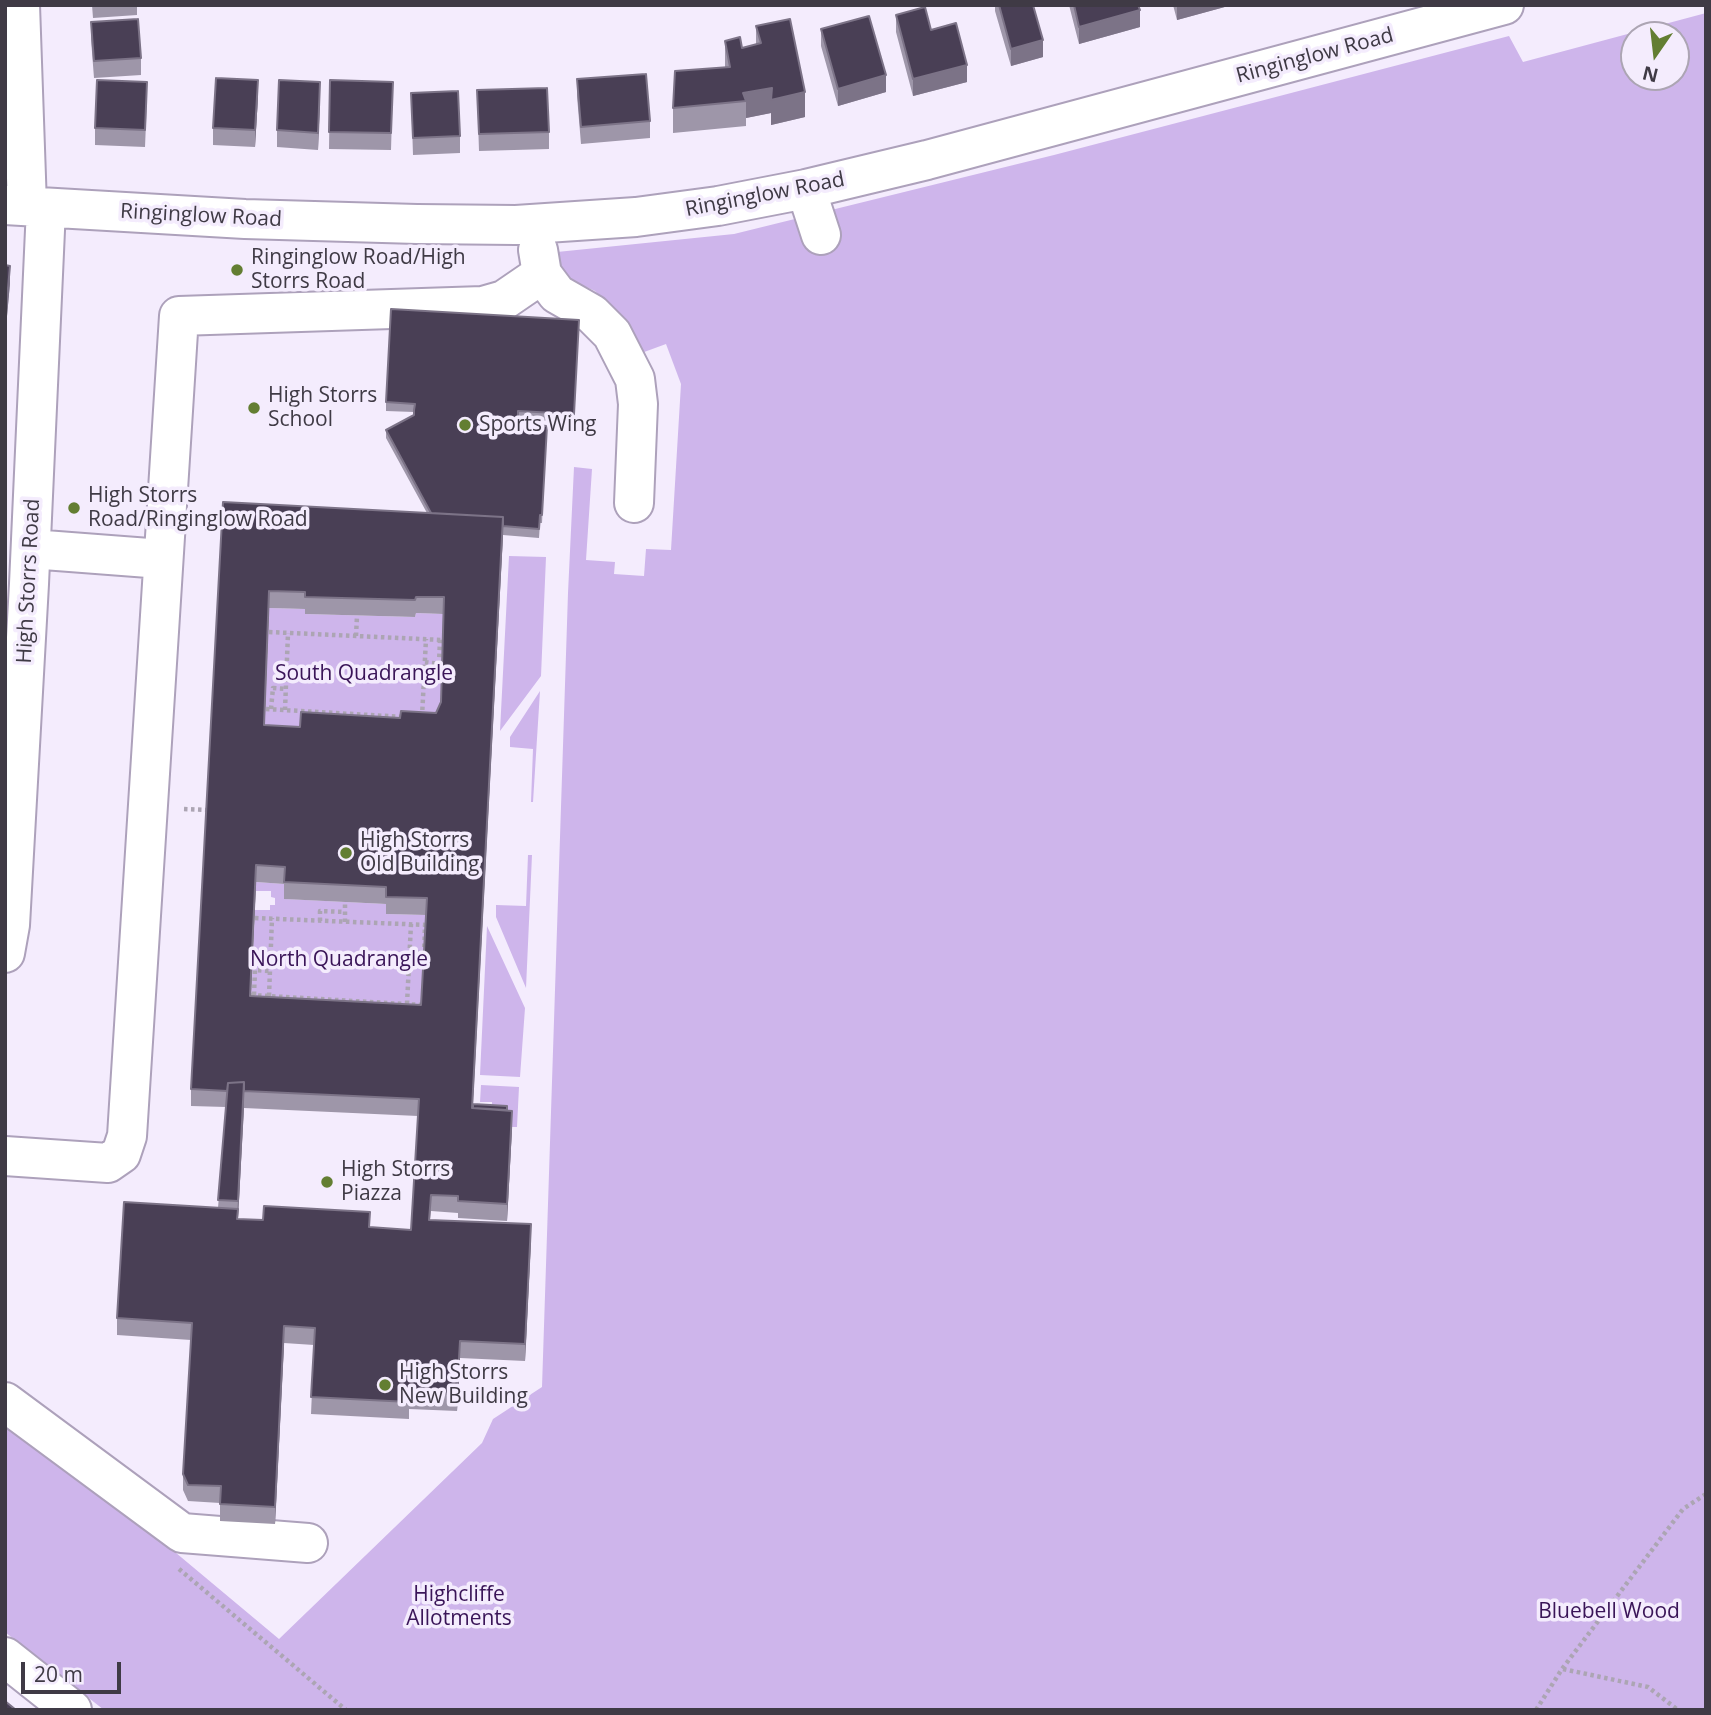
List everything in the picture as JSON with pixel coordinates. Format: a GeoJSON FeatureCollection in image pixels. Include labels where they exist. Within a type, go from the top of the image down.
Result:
{"type":"FeatureCollection","features":[{"type":"Feature","properties":{"kind":"street","name":"High Storrs Road"},"geometry":{"type":"LineString","coordinates":[[5,953],[10,925],[15,662],[31,549],[20,5]]}},
{"type":"Feature","properties":{"kind":"street","name":"Ringinglow Road"},"geometry":{"type":"LineString","coordinates":[[26,207],[308,221],[534,224],[649,216],[806,189],[953,153],[1504,5]]}},
{"type":"Feature","properties":{"kind":"street"},"geometry":{"type":"LineString","coordinates":[[806,189],[821,235]]}},
{"type":"Feature","properties":{"kind":"street"},"geometry":{"type":"LineString","coordinates":[[534,224],[542,274],[556,293],[592,314],[612,334],[635,379],[638,404],[634,503]]}},
{"type":"Feature","properties":{"kind":"street"},"geometry":{"type":"LineString","coordinates":[[5,1156],[108,1163],[121,1154],[127,1136],[159,657],[162,559],[178,316],[483,306],[504,300],[542,274]]}},
{"type":"Feature","properties":{"kind":"street"},"geometry":{"type":"LineString","coordinates":[[31,549],[162,559]]}},
{"type":"Feature","properties":{"kind":"street"},"geometry":{"type":"LineString","coordinates":[[5,1402],[182,1533],[308,1543]]}},
{"type":"Feature","properties":{"kind":"street"},"geometry":{"type":"LineString","coordinates":[[5,1657],[72,1710]]}},
{"type":"Feature","properties":{"kind":"path"},"geometry":{"type":"LineString","coordinates":[[356,636],[357,616]]}},
{"type":"Feature","properties":{"kind":"path"},"geometry":{"type":"LineString","coordinates":[[268,632],[441,639],[439,664],[425,662]]}},
{"type":"Feature","properties":{"kind":"path"},"geometry":{"type":"LineString","coordinates":[[285,710],[288,633]]}},
{"type":"Feature","properties":{"kind":"path"},"geometry":{"type":"LineString","coordinates":[[426,639],[422,718],[431,718]]}},
{"type":"Feature","properties":{"kind":"path"},"geometry":{"type":"LineString","coordinates":[[286,689],[273,688],[269,709],[408,717]]}},
{"type":"Feature","properties":{"kind":"path"},"geometry":{"type":"LineString","coordinates":[[331,713],[331,724]]}},
{"type":"Feature","properties":{"kind":"path"},"geometry":{"type":"LineString","coordinates":[[354,725],[355,714]]}},
{"type":"Feature","properties":{"kind":"path"},"geometry":{"type":"LineString","coordinates":[[345,902],[345,922]]}},
{"type":"Feature","properties":{"kind":"path"},"geometry":{"type":"LineString","coordinates":[[320,921],[320,911],[345,912]]}},
{"type":"Feature","properties":{"kind":"path"},"geometry":{"type":"LineString","coordinates":[[255,918],[426,925],[424,953],[410,953]]}},
{"type":"Feature","properties":{"kind":"path"},"geometry":{"type":"LineString","coordinates":[[269,996],[272,918]]}},
{"type":"Feature","properties":{"kind":"path"},"geometry":{"type":"LineString","coordinates":[[407,1004],[411,924]]}},
{"type":"Feature","properties":{"kind":"path"},"geometry":{"type":"LineString","coordinates":[[270,971],[255,970],[252,995],[422,1005]]}},
{"type":"Feature","properties":{"kind":"path"},"geometry":{"type":"LineString","coordinates":[[337,999],[337,1009]]}},
{"type":"Feature","properties":{"kind":"path"},"geometry":{"type":"LineString","coordinates":[[1536,1710],[1562,1669],[1683,1509],[1706,1494]]}},
{"type":"Feature","properties":{"kind":"path"},"geometry":{"type":"LineString","coordinates":[[1562,1669],[1648,1688],[1678,1710]]}},
{"type":"Feature","properties":{"kind":"green space"},"geometry":{"type":"Polygon","coordinates":[[[1706,13],[1706,1710],[104,1710],[5,1632],[5,1410],[279,1639],[482,1443],[493,1419],[542,1387],[574,467],[592,469],[586,560],[615,562],[614,574],[644,576],[646,549],[671,550],[681,384],[666,344],[636,355],[604,300],[595,291],[565,277],[557,252],[734,234],[1054,155],[1509,36],[1523,62],[1620,36],[1620,91],[1690,91],[1690,21],[1676,21],[1706,13]]]}},
{"type":"Feature","properties":{"kind":"green space"},"geometry":{"type":"Polygon","coordinates":[[[509,556],[546,557],[541,676],[500,731],[509,556]]]}},
{"type":"Feature","properties":{"kind":"green space","name":"South Quadrangle"},"geometry":{"type":"Polygon","coordinates":[[[269,608],[305,609],[305,614],[415,617],[416,613],[444,614],[441,719],[264,742],[269,608]]]}},
{"type":"Feature","properties":{"kind":"green space"},"geometry":{"type":"Polygon","coordinates":[[[540,691],[531,802],[533,749],[510,747],[510,737],[540,691]]]}},
{"type":"Feature","properties":{"kind":"green space"},"geometry":{"type":"Polygon","coordinates":[[[528,855],[532,855],[526,988],[496,917],[496,905],[526,906],[528,855]]]}},
{"type":"Feature","properties":{"kind":"green space","name":"North Quadrangle"},"geometry":{"type":"Polygon","coordinates":[[[256,882],[285,884],[285,899],[386,904],[386,914],[427,915],[421,1022],[250,1013],[255,910],[270,910],[270,905],[275,905],[271,891],[256,891],[256,882]]]}},
{"type":"Feature","properties":{"kind":"green space"},"geometry":{"type":"Polygon","coordinates":[[[487,926],[525,1008],[520,1077],[480,1075],[487,926]]]}},
{"type":"Feature","properties":{"kind":"green space"},"geometry":{"type":"Polygon","coordinates":[[[481,1085],[519,1087],[517,1127],[506,1127],[492,1114],[492,1102],[480,1102],[481,1085]]]}},
{"type":"Feature","properties":{"kind":"building"},"geometry":{"type":"Polygon","coordinates":[[[999,5],[1033,5],[1043,40],[1011,49],[999,5]]]}},
{"type":"Feature","properties":{"kind":"building"},"geometry":{"type":"Polygon","coordinates":[[[1074,5],[1138,5],[1140,10],[1079,27],[1074,5]]]}},
{"type":"Feature","properties":{"kind":"building"},"geometry":{"type":"Polygon","coordinates":[[[925,7],[931,30],[956,23],[967,65],[913,79],[896,15],[925,7]]]}},
{"type":"Feature","properties":{"kind":"building"},"geometry":{"type":"Polygon","coordinates":[[[869,16],[886,75],[838,89],[821,29],[869,16]]]}},
{"type":"Feature","properties":{"kind":"building"},"geometry":{"type":"Polygon","coordinates":[[[138,19],[141,58],[94,61],[91,22],[138,19]]]}},
{"type":"Feature","properties":{"kind":"building"},"geometry":{"type":"Polygon","coordinates":[[[790,19],[805,92],[771,100],[772,88],[743,93],[746,101],[673,108],[675,71],[730,67],[725,41],[740,37],[742,48],[761,43],[756,26],[790,19]]]}},
{"type":"Feature","properties":{"kind":"building"},"geometry":{"type":"Polygon","coordinates":[[[646,74],[650,121],[581,127],[577,79],[646,74]]]}},
{"type":"Feature","properties":{"kind":"building"},"geometry":{"type":"Polygon","coordinates":[[[216,78],[258,80],[255,130],[213,128],[216,78]]]}},
{"type":"Feature","properties":{"kind":"building"},"geometry":{"type":"Polygon","coordinates":[[[97,80],[147,82],[145,130],[95,128],[97,80]]]}},
{"type":"Feature","properties":{"kind":"building"},"geometry":{"type":"Polygon","coordinates":[[[279,80],[320,82],[318,133],[277,130],[279,80]]]}},
{"type":"Feature","properties":{"kind":"building"},"geometry":{"type":"Polygon","coordinates":[[[330,80],[393,82],[391,133],[329,132],[330,80]]]}},
{"type":"Feature","properties":{"kind":"building"},"geometry":{"type":"Polygon","coordinates":[[[547,88],[549,132],[479,134],[477,90],[547,88]]]}},
{"type":"Feature","properties":{"kind":"building"},"geometry":{"type":"Polygon","coordinates":[[[458,91],[460,136],[413,138],[411,93],[458,91]]]}},
{"type":"Feature","properties":{"kind":"building"},"geometry":{"type":"Polygon","coordinates":[[[5,265],[10,266],[6,310],[5,310],[5,265]]]}},
{"type":"Feature","properties":{"kind":"building","name":"Sports Wing"},"geometry":{"type":"Polygon","coordinates":[[[391,309],[579,320],[574,414],[518,411],[518,424],[547,426],[539,529],[503,526],[503,517],[431,513],[386,430],[414,415],[415,404],[386,402],[391,309]]]}},
{"type":"Feature","properties":{"kind":"building"},"geometry":{"type":"Polygon","coordinates":[[[223,502],[503,517],[472,1108],[512,1111],[507,1204],[458,1201],[458,1196],[431,1195],[429,1220],[531,1224],[525,1344],[460,1341],[457,1394],[409,1392],[409,1402],[311,1397],[315,1328],[284,1326],[275,1507],[220,1504],[221,1486],[188,1485],[183,1474],[192,1323],[117,1318],[124,1202],[238,1209],[237,1219],[263,1220],[264,1206],[370,1212],[369,1227],[411,1230],[419,1099],[244,1091],[244,1082],[228,1083],[227,1091],[191,1089],[223,502]],[[269,591],[264,725],[300,727],[301,712],[400,718],[401,711],[436,713],[441,702],[444,597],[416,597],[415,600],[305,597],[305,592],[269,591]],[[256,865],[250,996],[421,1005],[427,898],[386,897],[386,887],[284,882],[285,867],[256,865]]]}},
{"type":"Feature","properties":{"kind":"building"},"geometry":{"type":"Polygon","coordinates":[[[244,1082],[238,1201],[218,1200],[228,1083],[244,1082]]]}},
{"type":"Feature","properties":{"kind":"building"},"geometry":{"type":"Polygon","coordinates":[[[473,1104],[507,1106],[507,1110],[473,1108],[473,1104]]]}},
{"type":"Feature","properties":{"kind":"building"},"geometry":{"type":"Polygon","coordinates":[[[5,1701],[16,1710],[5,1710],[5,1701]]]}},
{"type":"Feature","properties":{"kind":"place","name":"Ringinglow Road/High Storrs Road"},"geometry":{"type":"Point","coordinates":[237,270]}},
{"type":"Feature","properties":{"kind":"place","name":"High Storrs School"},"geometry":{"type":"Point","coordinates":[254,408]}},
{"type":"Feature","properties":{"kind":"place","name":"Sports Wing"},"geometry":{"type":"Point","coordinates":[465,425]}},
{"type":"Feature","properties":{"kind":"place","name":"High Storrs Road/Ringinglow Road"},"geometry":{"type":"Point","coordinates":[74,508]}},
{"type":"Feature","properties":{"kind":"place","name":"High Storrs Old Building"},"geometry":{"type":"Point","coordinates":[346,853]}},
{"type":"Feature","properties":{"kind":"place","name":"High Storrs Piazza"},"geometry":{"type":"Point","coordinates":[327,1182]}},
{"type":"Feature","properties":{"kind":"place","name":"High Storrs New Building"},"geometry":{"type":"Point","coordinates":[385,1385]}},
{"type":"Feature","properties":{"kind":"park label","name":"Highcliffe Allotments"},"geometry":{"type":"Point","coordinates":[459,1607]}},
{"type":"Feature","properties":{"kind":"park label","name":"Bluebell Wood"},"geometry":{"type":"Point","coordinates":[1609,1612]}}]}
